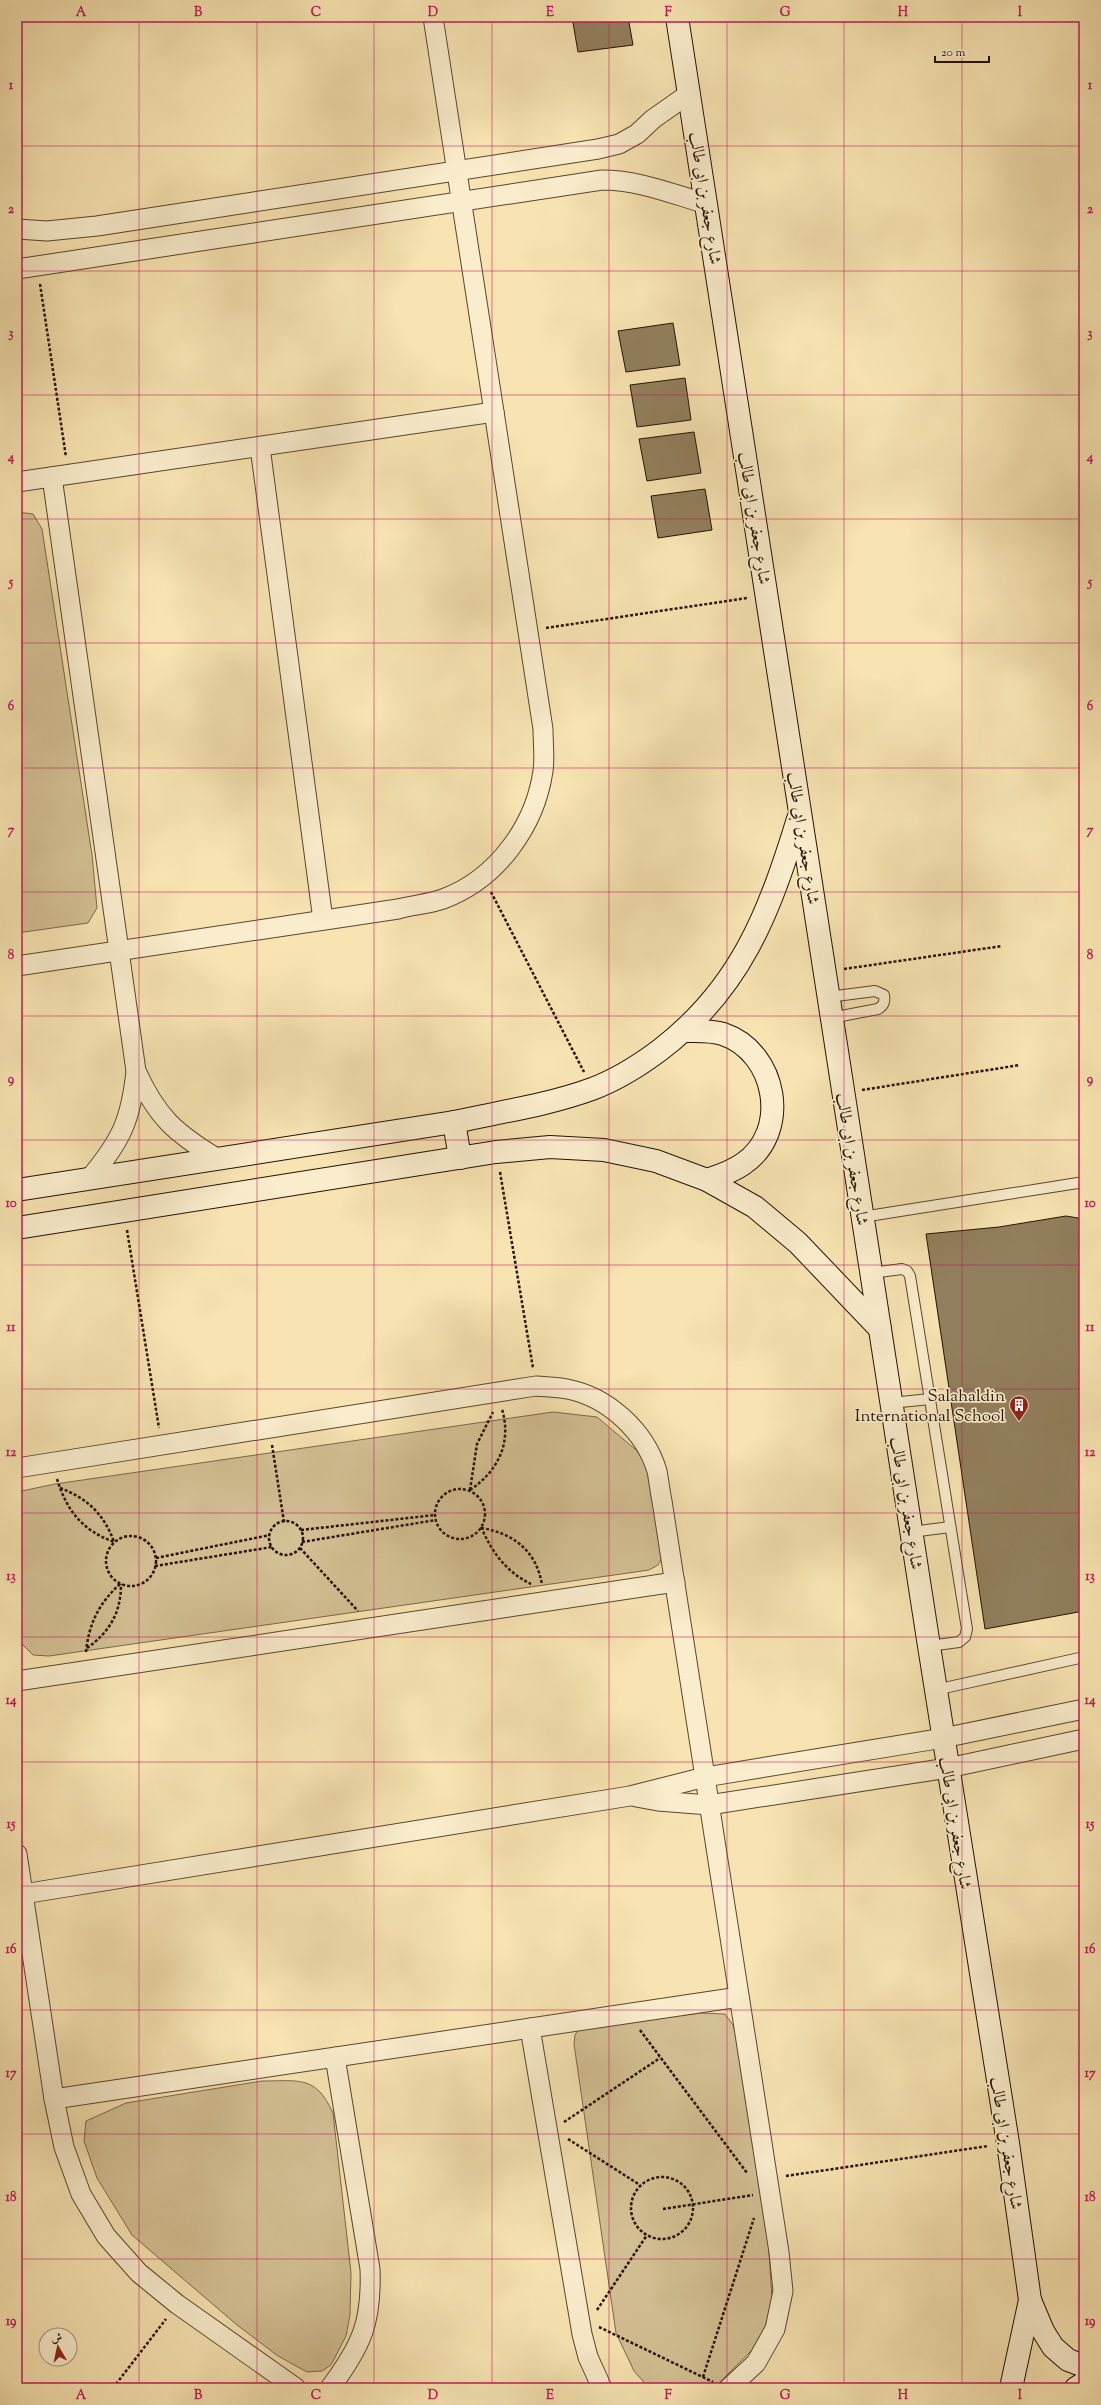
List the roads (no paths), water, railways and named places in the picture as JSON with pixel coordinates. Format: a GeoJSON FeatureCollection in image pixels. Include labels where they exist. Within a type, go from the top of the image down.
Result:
{"type":"FeatureCollection","features":[{"type":"Feature","properties":{"kind":"street"},"geometry":{"type":"LineString","coordinates":[[17,966],[323,920],[443,899],[484,876],[513,847],[533,811],[544,770],[543,729],[433,17]]}},
{"type":"Feature","properties":{"kind":"street","name":"شارع جعفر بن ابى طالب"},"geometry":{"type":"LineString","coordinates":[[677,17],[690,93],[943,1738],[1008,2143],[1030,2300],[1043,2331],[1053,2348],[1068,2360],[1084,2366]]}},
{"type":"Feature","properties":{"kind":"street"},"geometry":{"type":"LineString","coordinates":[[17,229],[47,231],[97,226],[457,171],[619,144],[637,134],[653,119],[690,93]]}},
{"type":"Feature","properties":{"kind":"street"},"geometry":{"type":"LineString","coordinates":[[17,269],[602,180],[622,180],[642,184],[707,204]]}},
{"type":"Feature","properties":{"kind":"street"},"geometry":{"type":"LineString","coordinates":[[17,482],[494,412]]}},
{"type":"Feature","properties":{"kind":"street"},"geometry":{"type":"LineString","coordinates":[[260,447],[323,920]]}},
{"type":"Feature","properties":{"kind":"street"},"geometry":{"type":"LineString","coordinates":[[60,476],[119,950],[136,1071],[133,1099],[125,1127],[111,1152],[89,1179]]}},
{"type":"Feature","properties":{"kind":"street"},"geometry":{"type":"LineString","coordinates":[[17,1190],[454,1122],[524,1107],[592,1089],[641,1064],[684,1031],[725,986],[756,934],[778,883],[800,814]]}},
{"type":"Feature","properties":{"kind":"street"},"geometry":{"type":"LineString","coordinates":[[684,1031],[704,1031],[724,1035],[742,1044],[756,1057],[767,1074],[772,1093],[773,1113],[768,1132],[758,1150],[744,1164],[727,1173],[707,1180]]}},
{"type":"Feature","properties":{"kind":"street"},"geometry":{"type":"LineString","coordinates":[[136,1071],[148,1098],[166,1122],[189,1141],[218,1158]]}},
{"type":"Feature","properties":{"kind":"street"},"geometry":{"type":"LineString","coordinates":[[454,1122],[460,1158]]}},
{"type":"Feature","properties":{"kind":"street"},"geometry":{"type":"LineString","coordinates":[[17,1228],[496,1152],[550,1147],[604,1150],[656,1161],[707,1180],[755,1207],[798,1243],[880,1329]]}},
{"type":"Feature","properties":{"kind":"street"},"geometry":{"type":"LineString","coordinates":[[17,1468],[269,1428],[502,1397],[536,1386],[568,1389],[597,1400],[623,1418],[643,1442],[656,1470],[675,1582],[783,2291],[775,2329],[756,2363],[723,2386]]}},
{"type":"Feature","properties":{"kind":"street"},"geometry":{"type":"LineString","coordinates":[[17,1681],[675,1582]]}},
{"type":"Feature","properties":{"kind":"street"},"geometry":{"type":"LineString","coordinates":[[20,1895],[630,1796],[705,1777],[943,1738],[1084,1709]]}},
{"type":"Feature","properties":{"kind":"street"},"geometry":{"type":"LineString","coordinates":[[630,1796],[658,1801],[709,1805],[948,1768],[1084,1739]]}},
{"type":"Feature","properties":{"kind":"street"},"geometry":{"type":"LineString","coordinates":[[17,1854],[20,1895],[54,2099],[64,2147],[81,2194],[106,2236],[139,2273],[177,2304],[296,2388]]}},
{"type":"Feature","properties":{"kind":"street"},"geometry":{"type":"LineString","coordinates":[[54,2099],[739,1997]]}},
{"type":"Feature","properties":{"kind":"street"},"geometry":{"type":"LineString","coordinates":[[530,2028],[550,2127],[585,2328],[588,2358],[602,2388]]}},
{"type":"Feature","properties":{"kind":"street"},"geometry":{"type":"LineString","coordinates":[[330,2388],[351,2360],[364,2331],[371,2300],[370,2268],[335,2057]]}},
{"type":"Feature","properties":{"kind":"street","name":"شارع جعفر بن ابى طالب"},"geometry":{"type":"LineString","coordinates":[[1011,2388],[1030,2300]]}},
{"type":"Feature","properties":{"kind":"street"},"geometry":{"type":"LineString","coordinates":[[1076,2388],[1084,2382]]}},
{"type":"Feature","properties":{"kind":"lane"},"geometry":{"type":"LineString","coordinates":[[862,1217],[1084,1182]]}},
{"type":"Feature","properties":{"kind":"lane"},"geometry":{"type":"LineString","coordinates":[[871,1273],[902,1269],[907,1271],[910,1276],[966,1629],[965,1637],[959,1642],[929,1646]]}},
{"type":"Feature","properties":{"kind":"lane"},"geometry":{"type":"LineString","coordinates":[[891,1403],[930,1399]]}},
{"type":"Feature","properties":{"kind":"lane"},"geometry":{"type":"LineString","coordinates":[[911,1532],[950,1527]]}},
{"type":"Feature","properties":{"kind":"lane"},"geometry":{"type":"LineString","coordinates":[[936,1690],[1084,1657]]}},
{"type":"Feature","properties":{"kind":"place","name":"Salahaldin International School"},"geometry":{"type":"Point","coordinates":[1019,1422]}}]}
